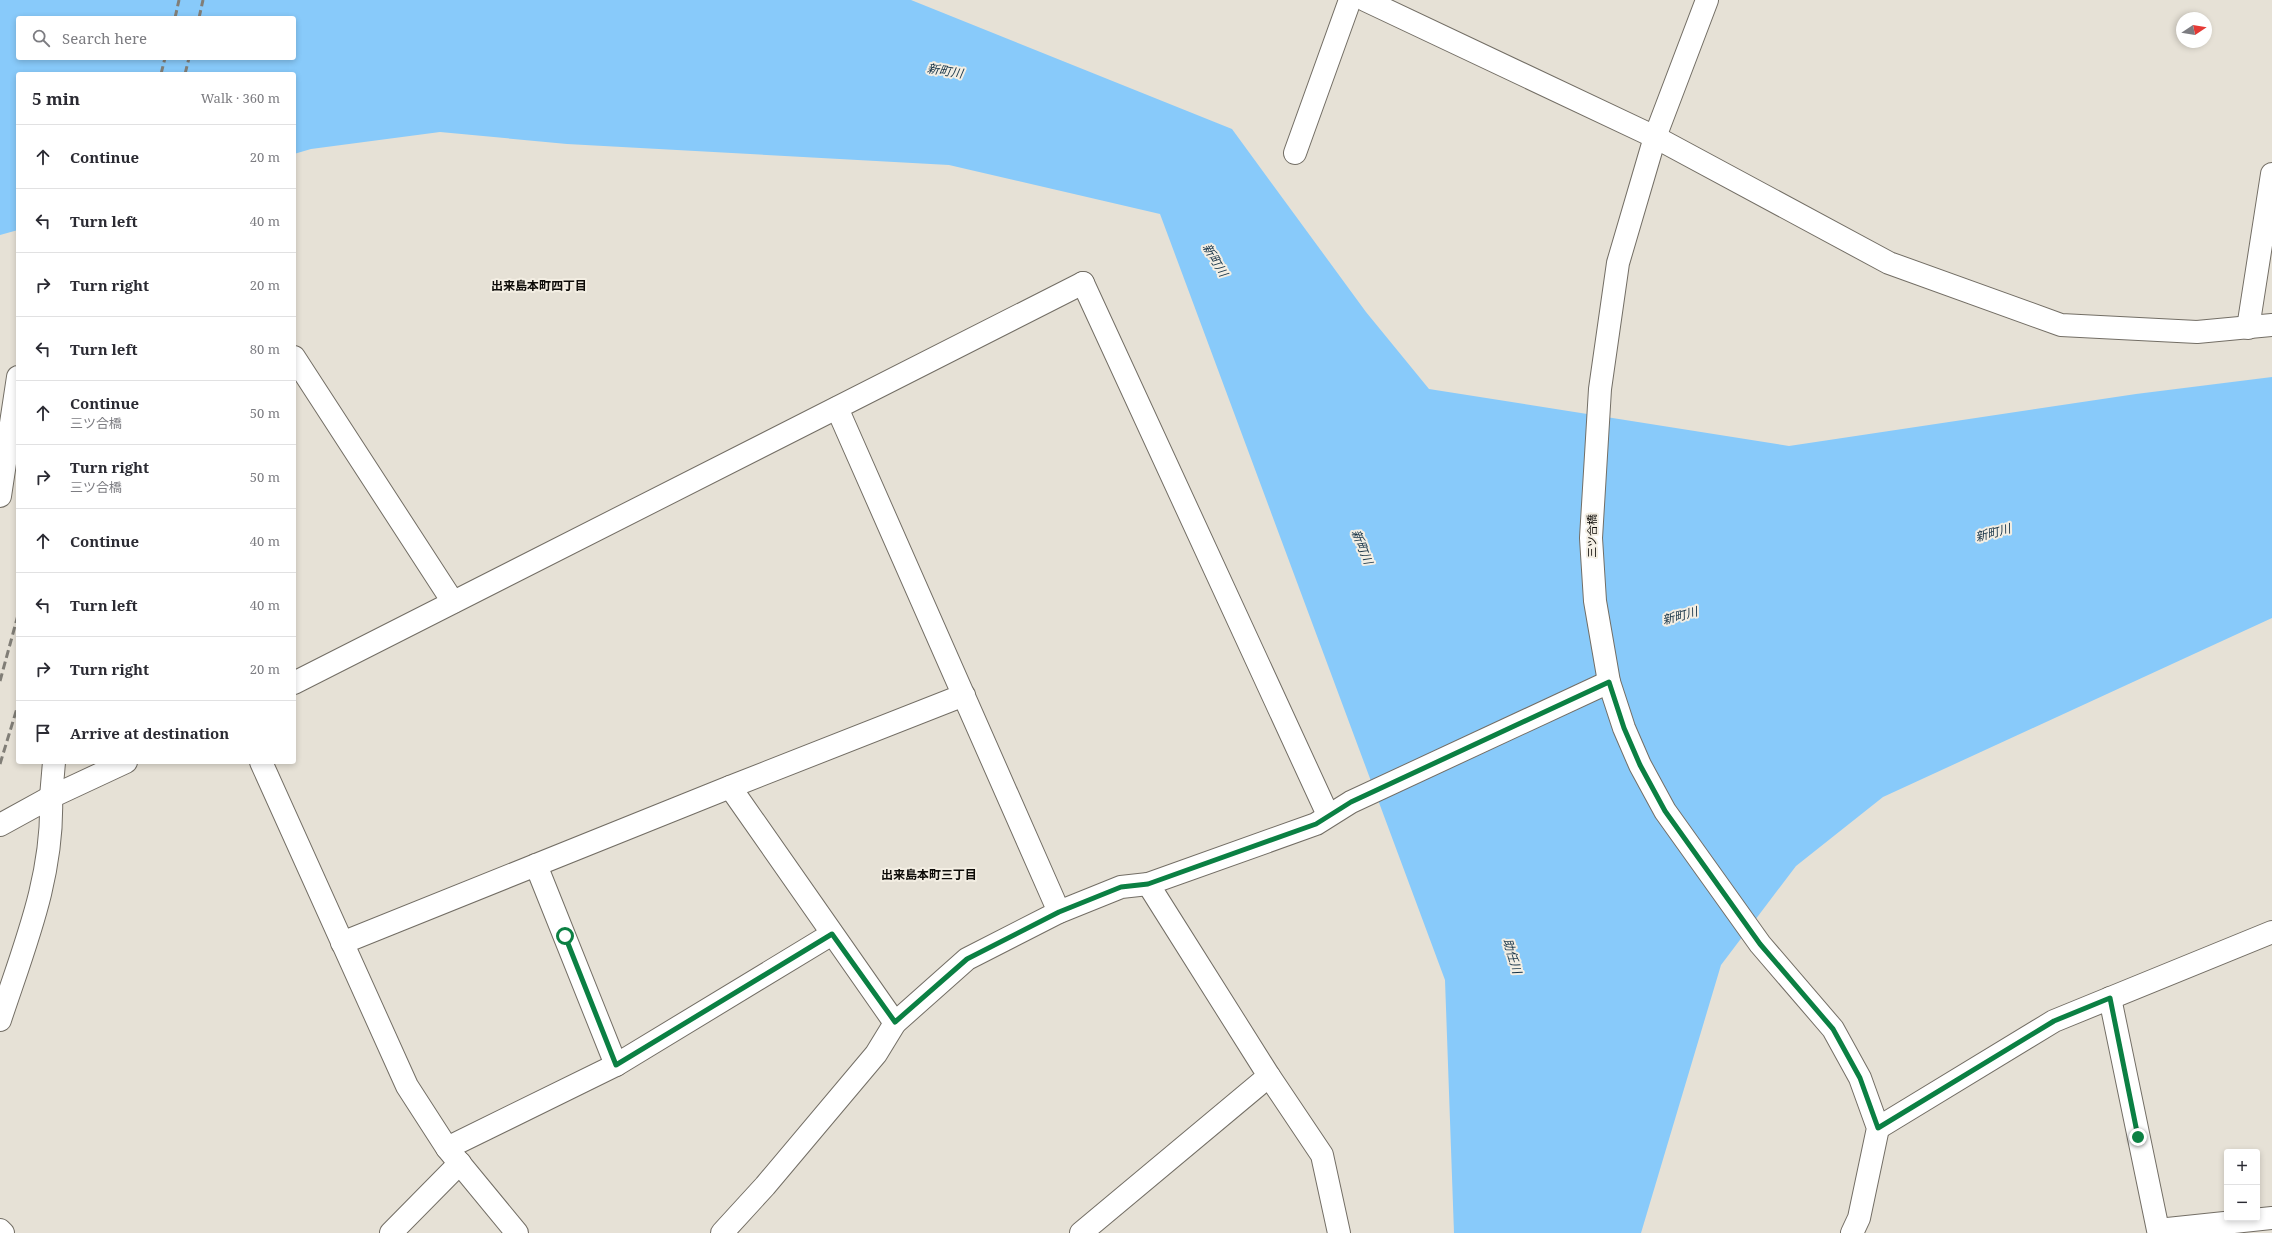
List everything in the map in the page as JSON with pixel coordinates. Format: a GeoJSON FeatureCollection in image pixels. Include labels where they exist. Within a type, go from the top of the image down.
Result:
{"type":"FeatureCollection","features":[{"type":"Feature","properties":{"kind":"street"},"geometry":{"type":"LineString","coordinates":[[1295,153],[1350,0]]}},
{"type":"Feature","properties":{"kind":"street"},"geometry":{"type":"LineString","coordinates":[[1365,0],[1655,137],[1889,263],[2061,325],[2197,332],[2272,325]]}},
{"type":"Feature","properties":{"kind":"street","name":"三ツ合橋"},"geometry":{"type":"LineString","coordinates":[[1707,0],[1655,137],[1618,264],[1600,389],[1591,538],[1595,601],[1609,682],[1624,728],[1640,765],[1665,811],[1760,944],[1833,1029],[1860,1078],[1878,1128]]}},
{"type":"Feature","properties":{"kind":"street"},"geometry":{"type":"LineString","coordinates":[[2248,328],[2272,174]]}},
{"type":"Feature","properties":{"kind":"street"},"geometry":{"type":"LineString","coordinates":[[296,682],[1083,283],[1328,815]]}},
{"type":"Feature","properties":{"kind":"street"},"geometry":{"type":"LineString","coordinates":[[296,360],[453,602]]}},
{"type":"Feature","properties":{"kind":"street"},"geometry":{"type":"LineString","coordinates":[[0,496],[16,390]]}},
{"type":"Feature","properties":{"kind":"street"},"geometry":{"type":"LineString","coordinates":[[837,408],[1059,912]]}},
{"type":"Feature","properties":{"kind":"street"},"geometry":{"type":"LineString","coordinates":[[722,1233],[765,1186],[871,1060],[895,1022],[967,959],[1059,912],[1121,887],[1148,884],[1316,824],[1328,815],[1351,802],[1609,682]]}},
{"type":"Feature","properties":{"kind":"street"},"geometry":{"type":"LineString","coordinates":[[342,943],[730,787],[964,695]]}},
{"type":"Feature","properties":{"kind":"street"},"geometry":{"type":"LineString","coordinates":[[0,1020],[40,899],[52,829],[51,796],[54,764]]}},
{"type":"Feature","properties":{"kind":"street"},"geometry":{"type":"LineString","coordinates":[[0,825],[51,796],[122,764]]}},
{"type":"Feature","properties":{"kind":"street"},"geometry":{"type":"LineString","coordinates":[[262,764],[406,1086],[453,1155],[517,1233]]}},
{"type":"Feature","properties":{"kind":"street"},"geometry":{"type":"LineString","coordinates":[[730,787],[895,1022]]}},
{"type":"Feature","properties":{"kind":"street"},"geometry":{"type":"LineString","coordinates":[[536,865],[616,1065]]}},
{"type":"Feature","properties":{"kind":"street"},"geometry":{"type":"LineString","coordinates":[[1148,884],[1269,1076],[1322,1155],[1339,1233]]}},
{"type":"Feature","properties":{"kind":"street"},"geometry":{"type":"LineString","coordinates":[[1852,1233],[1859,1218],[1878,1128],[2054,1021],[2272,932]]}},
{"type":"Feature","properties":{"kind":"street"},"geometry":{"type":"LineString","coordinates":[[391,1233],[453,1155],[616,1065],[832,934]]}},
{"type":"Feature","properties":{"kind":"street"},"geometry":{"type":"LineString","coordinates":[[2110,998],[2158,1230],[2272,1218]]}},
{"type":"Feature","properties":{"kind":"street"},"geometry":{"type":"LineString","coordinates":[[1081,1233],[1269,1076]]}},
{"type":"Feature","properties":{"kind":"street"},"geometry":{"type":"LineString","coordinates":[[0,1230],[3,1233]]}},
{"type":"Feature","properties":{"kind":"water"},"geometry":{"type":"Polygon","coordinates":[[[0,0],[911,0],[1232,129],[1366,312],[1429,389],[1789,446],[2136,394],[2272,377],[2272,618],[1883,797],[1796,866],[1721,965],[1641,1233],[1454,1233],[1445,980],[1160,214],[949,165],[567,144],[440,132],[311,149],[296,153],[296,72],[16,72],[16,231],[0,235],[0,0]]]}},
{"type":"Feature","properties":{"kind":"railway"},"geometry":{"type":"LineString","coordinates":[[175,16],[179,0]]}},
{"type":"Feature","properties":{"kind":"railway"},"geometry":{"type":"LineString","coordinates":[[199,16],[203,0]]}},
{"type":"Feature","properties":{"kind":"railway"},"geometry":{"type":"LineString","coordinates":[[162,72],[164,60]]}},
{"type":"Feature","properties":{"kind":"railway"},"geometry":{"type":"LineString","coordinates":[[186,72],[188,60]]}},
{"type":"Feature","properties":{"kind":"railway"},"geometry":{"type":"LineString","coordinates":[[0,681],[16,622]]}},
{"type":"Feature","properties":{"kind":"railway"},"geometry":{"type":"LineString","coordinates":[[0,764],[16,712]]}},
{"type":"Feature","properties":{"kind":"district","name":"出来島本町四丁目"},"geometry":{"type":"Point","coordinates":[539,286]}},
{"type":"Feature","properties":{"kind":"district","name":"出来島本町三丁目"},"geometry":{"type":"Point","coordinates":[929,875]}},
{"type":"Feature","properties":{"kind":"route"},"geometry":{"type":"LineString","coordinates":[[565,936],[616,1065],[832,934],[895,1022],[967,959],[1059,912],[1121,887],[1148,884],[1316,824],[1328,815],[1351,802],[1609,682],[1624,728],[1640,765],[1665,811],[1710,871],[1760,944],[1833,1029],[1860,1078],[1878,1128],[2054,1021],[2110,998],[2138,1137]]}},
{"type":"Feature","properties":{"kind":"water label","name":"新町川"},"geometry":{"type":"Point","coordinates":[945,71]}},
{"type":"Feature","properties":{"kind":"water label","name":"新町川"},"geometry":{"type":"Point","coordinates":[1215,260]}},
{"type":"Feature","properties":{"kind":"water label","name":"新町川"},"geometry":{"type":"Point","coordinates":[1993,533]}},
{"type":"Feature","properties":{"kind":"water label","name":"新町川"},"geometry":{"type":"Point","coordinates":[1362,547]}},
{"type":"Feature","properties":{"kind":"water label","name":"新町川"},"geometry":{"type":"Point","coordinates":[1680,616]}},
{"type":"Feature","properties":{"kind":"water label","name":"助任川"},"geometry":{"type":"Point","coordinates":[1512,956]}}]}
